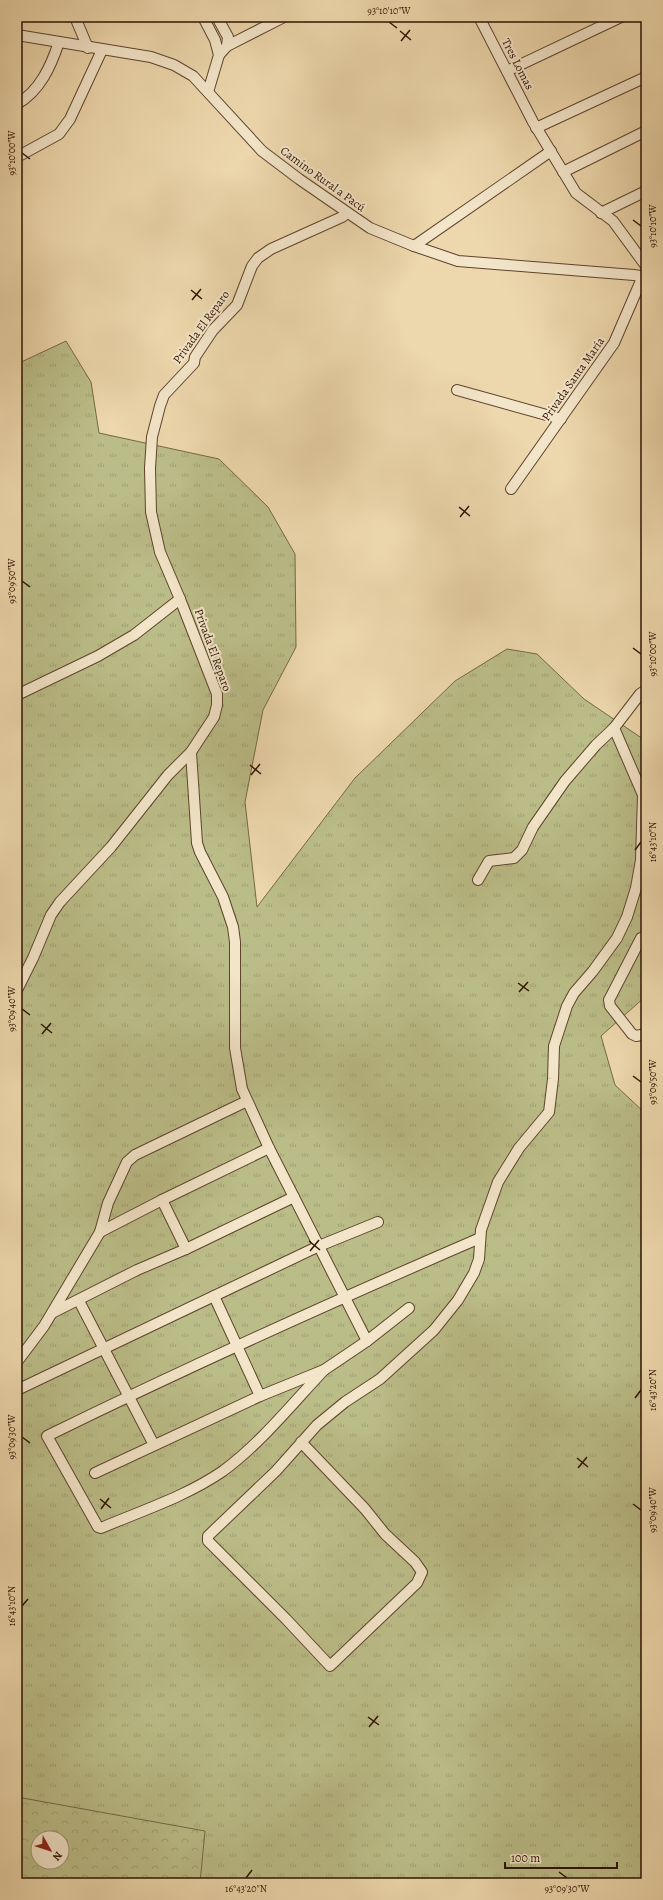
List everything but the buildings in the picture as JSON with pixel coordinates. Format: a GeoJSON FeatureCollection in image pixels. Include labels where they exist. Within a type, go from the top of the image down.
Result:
{"type":"FeatureCollection","features":[{"type":"Feature","properties":{"kind":"street"},"geometry":{"type":"LineString","coordinates":[[75,17],[88,48]]}},
{"type":"Feature","properties":{"kind":"street"},"geometry":{"type":"LineString","coordinates":[[203,17],[215,40],[219,55]]}},
{"type":"Feature","properties":{"kind":"street"},"geometry":{"type":"LineString","coordinates":[[217,17],[228,37],[227,46]]}},
{"type":"Feature","properties":{"kind":"street"},"geometry":{"type":"LineString","coordinates":[[208,92],[219,55],[227,46],[284,17]]}},
{"type":"Feature","properties":{"kind":"street","name":"Tres Lomas"},"geometry":{"type":"LineString","coordinates":[[479,17],[535,125],[576,192],[613,221],[646,266]]}},
{"type":"Feature","properties":{"kind":"street"},"geometry":{"type":"LineString","coordinates":[[506,71],[621,17]]}},
{"type":"Feature","properties":{"kind":"street","name":"Camino Rural a Pacú"},"geometry":{"type":"LineString","coordinates":[[17,35],[88,48],[151,57],[174,65],[193,76],[262,151],[370,228],[414,246],[458,261],[644,277]]}},
{"type":"Feature","properties":{"kind":"street"},"geometry":{"type":"LineString","coordinates":[[17,104],[24,100],[44,79],[52,64],[59,42]]}},
{"type":"Feature","properties":{"kind":"street"},"geometry":{"type":"LineString","coordinates":[[17,157],[59,134],[70,119],[102,50]]}},
{"type":"Feature","properties":{"kind":"street"},"geometry":{"type":"LineString","coordinates":[[535,125],[646,77]]}},
{"type":"Feature","properties":{"kind":"street"},"geometry":{"type":"LineString","coordinates":[[563,172],[646,131]]}},
{"type":"Feature","properties":{"kind":"street"},"geometry":{"type":"LineString","coordinates":[[414,246],[551,151]]}},
{"type":"Feature","properties":{"kind":"street"},"geometry":{"type":"LineString","coordinates":[[601,213],[646,191]]}},
{"type":"Feature","properties":{"kind":"street","name":"Privada El Reparo"},"geometry":{"type":"LineString","coordinates":[[17,990],[33,958],[50,915],[60,902],[111,847],[168,775],[191,752],[214,717],[217,705],[216,694],[180,599],[160,552],[151,512],[150,468],[152,437],[164,395],[194,363],[195,357],[213,330],[237,305],[252,266],[258,258],[271,249],[342,217],[347,213]]}},
{"type":"Feature","properties":{"kind":"street","name":"Privada Santa María"},"geometry":{"type":"LineString","coordinates":[[512,489],[614,343],[644,277]]}},
{"type":"Feature","properties":{"kind":"street"},"geometry":{"type":"LineString","coordinates":[[457,390],[561,419]]}},
{"type":"Feature","properties":{"kind":"street"},"geometry":{"type":"LineString","coordinates":[[17,695],[98,656],[134,635],[180,599]]}},
{"type":"Feature","properties":{"kind":"street"},"geometry":{"type":"LineString","coordinates":[[478,880],[489,861],[514,858],[522,850],[533,828],[564,781],[596,745],[614,728],[640,694],[646,690]]}},
{"type":"Feature","properties":{"kind":"street"},"geometry":{"type":"LineString","coordinates":[[301,1442],[365,1509],[385,1534],[415,1562],[422,1572],[417,1583],[330,1666],[286,1619],[208,1541],[208,1536],[276,1471],[301,1442],[317,1425],[345,1402],[392,1369],[442,1322],[474,1273],[479,1259],[480,1238],[494,1194],[506,1168],[549,1112],[553,1079],[554,1046],[567,1006],[574,993],[615,942],[627,917],[636,888],[641,860],[643,795],[614,728]]}},
{"type":"Feature","properties":{"kind":"street"},"geometry":{"type":"LineString","coordinates":[[191,752],[197,843],[200,852],[223,897],[235,942],[235,1048],[239,1076],[247,1101],[367,1341]]}},
{"type":"Feature","properties":{"kind":"street"},"geometry":{"type":"LineString","coordinates":[[641,938],[609,1000],[610,1006],[632,1034],[645,1037]]}},
{"type":"Feature","properties":{"kind":"street"},"geometry":{"type":"LineString","coordinates":[[17,1362],[40,1332],[100,1232],[108,1203],[127,1162],[135,1155],[247,1101]]}},
{"type":"Feature","properties":{"kind":"street"},"geometry":{"type":"LineString","coordinates":[[100,1232],[162,1200],[270,1148]]}},
{"type":"Feature","properties":{"kind":"street"},"geometry":{"type":"LineString","coordinates":[[52,1313],[79,1301],[137,1270],[186,1249],[294,1196]]}},
{"type":"Feature","properties":{"kind":"street"},"geometry":{"type":"LineString","coordinates":[[162,1200],[186,1249]]}},
{"type":"Feature","properties":{"kind":"street"},"geometry":{"type":"LineString","coordinates":[[17,1390],[319,1246],[378,1222]]}},
{"type":"Feature","properties":{"kind":"street"},"geometry":{"type":"LineString","coordinates":[[324,1370],[253,1446],[222,1471],[192,1488],[101,1528],[98,1527],[47,1436],[128,1396],[344,1297],[480,1238]]}},
{"type":"Feature","properties":{"kind":"street"},"geometry":{"type":"LineString","coordinates":[[214,1296],[236,1347],[260,1396]]}},
{"type":"Feature","properties":{"kind":"street"},"geometry":{"type":"LineString","coordinates":[[79,1301],[154,1445]]}},
{"type":"Feature","properties":{"kind":"street"},"geometry":{"type":"LineString","coordinates":[[96,1473],[260,1396],[324,1370],[367,1341],[409,1308]]}},
{"type":"Feature","properties":{"kind":"green space"},"geometry":{"type":"Polygon","coordinates":[[[66,341],[91,382],[99,433],[219,459],[268,507],[295,554],[296,647],[263,710],[245,802],[257,907],[355,778],[455,681],[507,649],[537,654],[584,699],[646,741],[646,996],[601,1036],[615,1085],[646,1114],[646,1310],[644,1311],[646,1315],[646,1883],[17,1883],[17,364],[66,341]]]}},
{"type":"Feature","properties":{"kind":"green space"},"geometry":{"type":"Polygon","coordinates":[[[17,1797],[205,1831],[200,1883],[17,1883],[17,1797]]]}}]}
